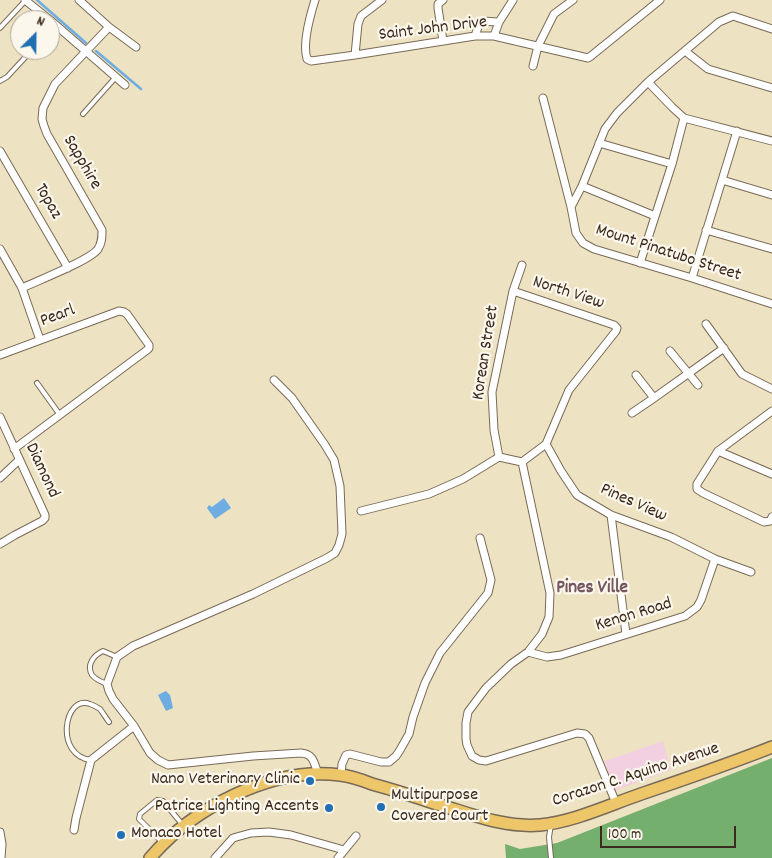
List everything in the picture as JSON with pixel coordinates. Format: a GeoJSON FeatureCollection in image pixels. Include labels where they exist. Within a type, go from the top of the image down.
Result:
{"type":"FeatureCollection","features":[{"type":"Feature","properties":{"kind":"main road","name":"Corazon C. Aquino Avenue"},"geometry":{"type":"LineString","coordinates":[[150,858],[184,826],[214,806],[255,785],[292,776],[341,775],[496,822],[515,825],[540,825],[587,813],[772,747]]}},
{"type":"Feature","properties":{"kind":"street"},"geometry":{"type":"LineString","coordinates":[[26,0],[36,10]]}},
{"type":"Feature","properties":{"kind":"street"},"geometry":{"type":"LineString","coordinates":[[79,0],[108,27],[136,47]]}},
{"type":"Feature","properties":{"kind":"street","name":"Saint John Drive"},"geometry":{"type":"LineString","coordinates":[[315,0],[308,24],[306,54],[307,59],[311,61],[474,36],[494,36],[584,57],[592,56],[660,0]]}},
{"type":"Feature","properties":{"kind":"street"},"geometry":{"type":"LineString","coordinates":[[355,55],[358,24],[361,16],[382,0]]}},
{"type":"Feature","properties":{"kind":"street"},"geometry":{"type":"LineString","coordinates":[[443,0],[438,4],[438,8],[443,41]]}},
{"type":"Feature","properties":{"kind":"street"},"geometry":{"type":"LineString","coordinates":[[494,36],[499,22],[513,0]]}},
{"type":"Feature","properties":{"kind":"street"},"geometry":{"type":"LineString","coordinates":[[533,66],[538,46],[554,14],[573,0]]}},
{"type":"Feature","properties":{"kind":"street"},"geometry":{"type":"LineString","coordinates":[[571,207],[582,186],[604,129],[648,82],[706,32],[719,22],[733,16],[772,29]]}},
{"type":"Feature","properties":{"kind":"street"},"geometry":{"type":"LineString","coordinates":[[474,36],[480,23],[499,22]]}},
{"type":"Feature","properties":{"kind":"street","name":"Sapphire"},"geometry":{"type":"LineString","coordinates":[[22,288],[68,268],[94,254],[101,243],[102,230],[47,134],[44,126],[43,108],[56,84],[108,27]]}},
{"type":"Feature","properties":{"kind":"street"},"geometry":{"type":"LineString","coordinates":[[60,31],[124,85]]}},
{"type":"Feature","properties":{"kind":"street"},"geometry":{"type":"LineString","coordinates":[[685,51],[708,68],[772,88]]}},
{"type":"Feature","properties":{"kind":"street"},"geometry":{"type":"LineString","coordinates":[[648,82],[684,118],[772,140]]}},
{"type":"Feature","properties":{"kind":"street","name":"Mount Pinatubo Street"},"geometry":{"type":"LineString","coordinates":[[543,98],[576,233],[583,243],[594,249],[772,304]]}},
{"type":"Feature","properties":{"kind":"street"},"geometry":{"type":"LineString","coordinates":[[640,263],[672,164],[684,118]]}},
{"type":"Feature","properties":{"kind":"street"},"geometry":{"type":"LineString","coordinates":[[692,278],[737,130]]}},
{"type":"Feature","properties":{"kind":"street"},"geometry":{"type":"LineString","coordinates":[[599,142],[672,164]]}},
{"type":"Feature","properties":{"kind":"street","name":"Topaz"},"geometry":{"type":"LineString","coordinates":[[0,151],[68,268]]}},
{"type":"Feature","properties":{"kind":"street"},"geometry":{"type":"LineString","coordinates":[[722,180],[772,195]]}},
{"type":"Feature","properties":{"kind":"street"},"geometry":{"type":"LineString","coordinates":[[582,186],[655,216]]}},
{"type":"Feature","properties":{"kind":"street"},"geometry":{"type":"LineString","coordinates":[[706,230],[772,249]]}},
{"type":"Feature","properties":{"kind":"street"},"geometry":{"type":"LineString","coordinates":[[0,249],[22,288],[40,340]]}},
{"type":"Feature","properties":{"kind":"street","name":"Korean Street"},"geometry":{"type":"LineString","coordinates":[[499,457],[494,430],[492,392],[513,291],[522,265]]}},
{"type":"Feature","properties":{"kind":"street","name":"North View"},"geometry":{"type":"LineString","coordinates":[[513,291],[614,325],[617,328],[569,390],[546,444]]}},
{"type":"Feature","properties":{"kind":"street","name":"Pearl"},"geometry":{"type":"LineString","coordinates":[[0,355],[119,311],[127,314],[149,345],[149,348],[60,414]]}},
{"type":"Feature","properties":{"kind":"street"},"geometry":{"type":"LineString","coordinates":[[706,324],[742,374],[772,389]]}},
{"type":"Feature","properties":{"kind":"street"},"geometry":{"type":"LineString","coordinates":[[632,413],[724,348]]}},
{"type":"Feature","properties":{"kind":"street"},"geometry":{"type":"LineString","coordinates":[[670,351],[698,385]]}},
{"type":"Feature","properties":{"kind":"street"},"geometry":{"type":"LineString","coordinates":[[636,375],[654,398]]}},
{"type":"Feature","properties":{"kind":"street"},"geometry":{"type":"LineString","coordinates":[[274,380],[292,398],[334,460],[340,486],[342,534],[339,545],[334,553],[327,558],[252,594],[134,646],[117,657],[107,684],[113,699],[134,726],[150,753],[158,760],[168,764],[307,753],[312,757],[318,774]]}},
{"type":"Feature","properties":{"kind":"street"},"geometry":{"type":"LineString","coordinates":[[772,411],[718,450],[697,484],[697,489],[703,493],[764,522],[770,521],[772,517]]}},
{"type":"Feature","properties":{"kind":"street"},"geometry":{"type":"LineString","coordinates":[[14,449],[60,414]]}},
{"type":"Feature","properties":{"kind":"street","name":"Diamond"},"geometry":{"type":"LineString","coordinates":[[0,417],[45,515],[42,521],[0,544]]}},
{"type":"Feature","properties":{"kind":"street"},"geometry":{"type":"LineString","coordinates":[[361,511],[429,494],[463,479],[499,457],[522,462],[546,444]]}},
{"type":"Feature","properties":{"kind":"street","name":"Pines View"},"geometry":{"type":"LineString","coordinates":[[546,444],[577,494],[611,515],[671,537],[715,559],[751,572]]}},
{"type":"Feature","properties":{"kind":"street"},"geometry":{"type":"LineString","coordinates":[[718,450],[772,474]]}},
{"type":"Feature","properties":{"kind":"street"},"geometry":{"type":"LineString","coordinates":[[0,478],[19,460]]}},
{"type":"Feature","properties":{"kind":"street"},"geometry":{"type":"LineString","coordinates":[[522,462],[550,593],[549,617],[542,634],[528,652],[511,664],[486,688],[468,712],[466,724],[467,745],[472,756],[478,760],[486,761],[577,734],[585,734],[589,738],[616,803]]}},
{"type":"Feature","properties":{"kind":"street"},"geometry":{"type":"LineString","coordinates":[[611,515],[626,634]]}},
{"type":"Feature","properties":{"kind":"street"},"geometry":{"type":"LineString","coordinates":[[341,775],[342,764],[346,755],[350,754],[381,762],[389,762],[400,750],[409,734],[425,683],[440,653],[488,593],[491,580],[480,538]]}},
{"type":"Feature","properties":{"kind":"street","name":"Kenon Road"},"geometry":{"type":"LineString","coordinates":[[528,652],[547,656],[561,655],[685,616],[697,607],[701,600],[715,559]]}},
{"type":"Feature","properties":{"kind":"street"},"geometry":{"type":"LineString","coordinates":[[74,830],[91,760],[134,726]]}},
{"type":"Feature","properties":{"kind":"street"},"geometry":{"type":"LineString","coordinates":[[0,832],[2,844],[1,858]]}},
{"type":"Feature","properties":{"kind":"street"},"geometry":{"type":"LineString","coordinates":[[215,858],[233,838],[251,833],[269,832],[291,835],[344,850]]}},
{"type":"Feature","properties":{"kind":"street"},"geometry":{"type":"LineString","coordinates":[[338,858],[356,836]]}},
{"type":"Feature","properties":{"kind":"lane"},"geometry":{"type":"LineString","coordinates":[[0,28],[26,0]]}},
{"type":"Feature","properties":{"kind":"lane"},"geometry":{"type":"LineString","coordinates":[[0,81],[7,77],[23,60]]}},
{"type":"Feature","properties":{"kind":"lane"},"geometry":{"type":"LineString","coordinates":[[83,114],[115,78]]}},
{"type":"Feature","properties":{"kind":"lane"},"geometry":{"type":"LineString","coordinates":[[37,383],[60,414]]}},
{"type":"Feature","properties":{"kind":"lane"},"geometry":{"type":"LineString","coordinates":[[107,684],[97,680],[91,674],[90,666],[92,659],[97,654],[103,652],[117,657]]}},
{"type":"Feature","properties":{"kind":"lane"},"geometry":{"type":"LineString","coordinates":[[91,760],[79,757],[70,747],[66,730],[71,711],[77,704],[84,702],[99,708],[109,722]]}},
{"type":"Feature","properties":{"kind":"lane"},"geometry":{"type":"LineString","coordinates":[[164,844],[139,819],[140,814],[157,800],[160,800],[163,801],[184,826]]}},
{"type":"Feature","properties":{"kind":"lane"},"geometry":{"type":"LineString","coordinates":[[551,823],[549,836],[551,858]]}},
{"type":"Feature","properties":{"kind":"shaded area"},"geometry":{"type":"Polygon","coordinates":[[[663,741],[671,770],[613,791],[605,761],[663,741]]]}},
{"type":"Feature","properties":{"kind":"green space"},"geometry":{"type":"Polygon","coordinates":[[[772,758],[772,858],[506,858],[505,844],[520,849],[557,843],[772,758]]]}},
{"type":"Feature","properties":{"kind":"water"},"geometry":{"type":"Polygon","coordinates":[[[224,498],[231,508],[215,519],[207,508],[209,505],[212,507],[224,498]]]}},
{"type":"Feature","properties":{"kind":"water"},"geometry":{"type":"Polygon","coordinates":[[[166,691],[170,695],[173,708],[166,711],[158,695],[166,691]]]}},
{"type":"Feature","properties":{"kind":"waterway"},"geometry":{"type":"LineString","coordinates":[[37,0],[86,43]]}},
{"type":"Feature","properties":{"kind":"waterway"},"geometry":{"type":"LineString","coordinates":[[96,51],[141,89]]}},
{"type":"Feature","properties":{"kind":"place","name":"Nano Veterinary Clinic"},"geometry":{"type":"Point","coordinates":[310,781]}},
{"type":"Feature","properties":{"kind":"place","name":"Multipurpose Covered Court"},"geometry":{"type":"Point","coordinates":[381,807]}},
{"type":"Feature","properties":{"kind":"place","name":"Patrice Lighting Accents"},"geometry":{"type":"Point","coordinates":[329,808]}},
{"type":"Feature","properties":{"kind":"place","name":"Monaco Hotel"},"geometry":{"type":"Point","coordinates":[121,835]}},
{"type":"Feature","properties":{"kind":"district","name":"Pines Ville"},"geometry":{"type":"Point","coordinates":[592,589]}}]}
